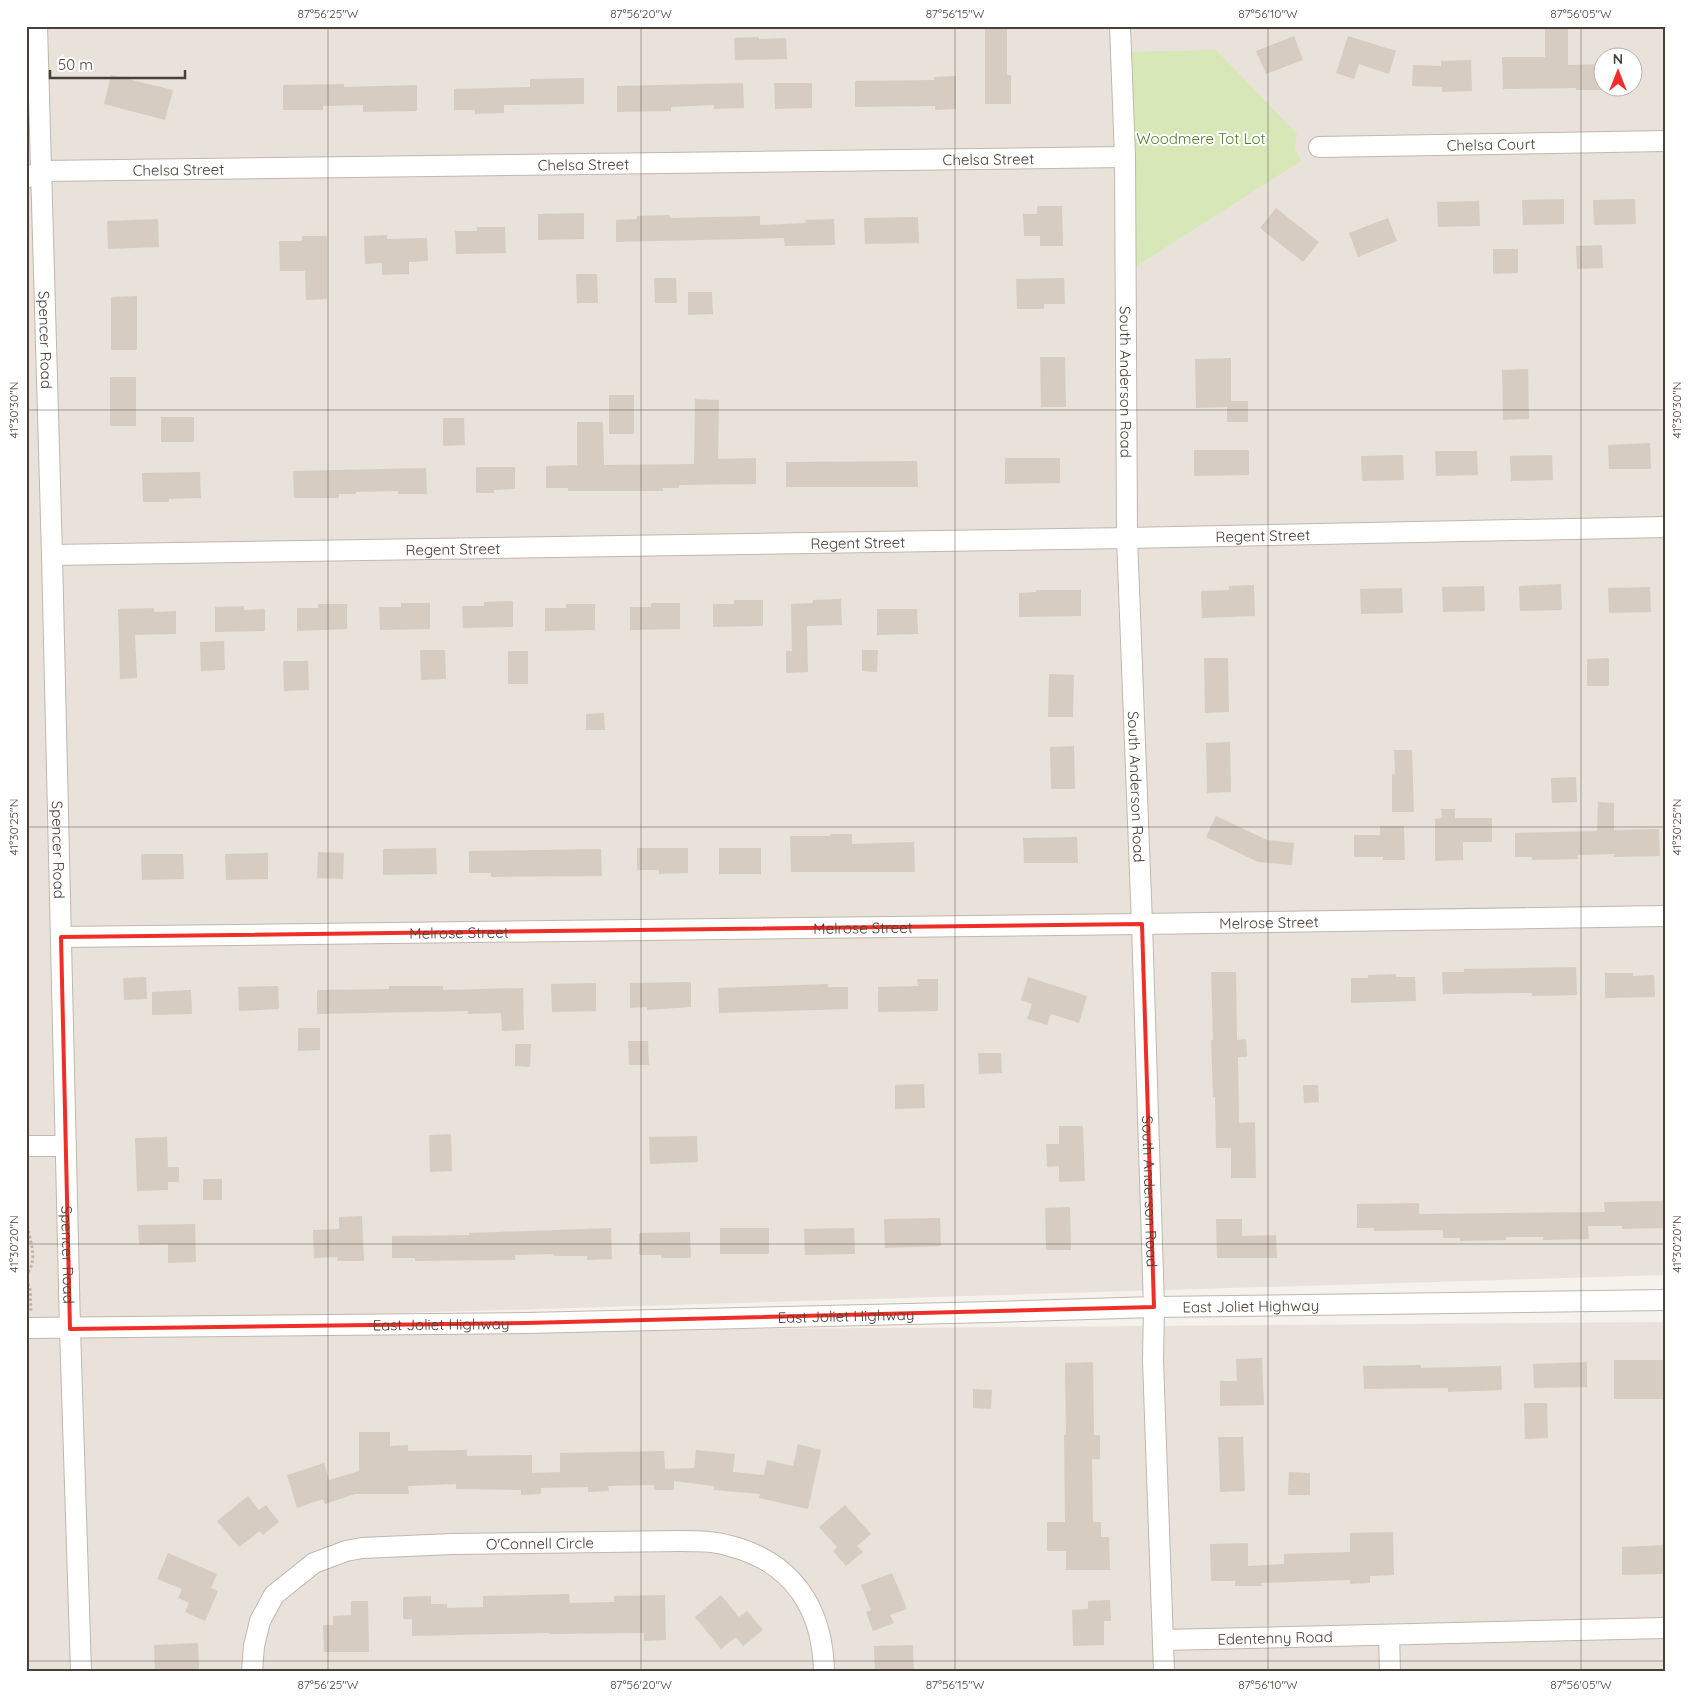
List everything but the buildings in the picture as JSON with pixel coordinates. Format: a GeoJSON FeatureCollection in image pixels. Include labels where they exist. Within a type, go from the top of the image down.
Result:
{"type":"FeatureCollection","features":[{"type":"Feature","properties":{"kind":"street","name":"Spencer Road"},"geometry":{"type":"LineString","coordinates":[[37,26],[31,171],[52,555],[80,1672]]}},
{"type":"Feature","properties":{"kind":"street","name":"South Anderson Road"},"geometry":{"type":"LineString","coordinates":[[1120,26],[1125,157],[1127,538],[1142,924],[1154,1307],[1153,1360],[1164,1672]]}},
{"type":"Feature","properties":{"kind":"street","name":"Chelsa Court"},"geometry":{"type":"LineString","coordinates":[[1319,147],[1665,141]]}},
{"type":"Feature","properties":{"kind":"street","name":"Chelsa Street"},"geometry":{"type":"LineString","coordinates":[[31,171],[1125,157]]}},
{"type":"Feature","properties":{"kind":"street","name":"Regent Street"},"geometry":{"type":"LineString","coordinates":[[52,555],[1127,538],[1665,527]]}},
{"type":"Feature","properties":{"kind":"street","name":"Melrose Street"},"geometry":{"type":"LineString","coordinates":[[61,937],[1665,916]]}},
{"type":"Feature","properties":{"kind":"street"},"geometry":{"type":"LineString","coordinates":[[26,1146],[66,1146]]}},
{"type":"Feature","properties":{"kind":"street","name":"East Joliet Highway"},"geometry":{"type":"LineString","coordinates":[[31,1328],[526,1323],[1154,1307],[1665,1300]]}},
{"type":"Feature","properties":{"kind":"street","name":"O'Connell Circle"},"geometry":{"type":"LineString","coordinates":[[252,1672],[254,1646],[260,1621],[274,1595],[314,1563],[346,1551],[362,1548],[452,1544],[680,1541],[730,1545],[756,1555],[781,1570],[800,1590],[816,1621],[824,1672]]}},
{"type":"Feature","properties":{"kind":"street","name":"Edentenny Road"},"geometry":{"type":"LineString","coordinates":[[1163,1640],[1665,1628]]}},
{"type":"Feature","properties":{"kind":"street"},"geometry":{"type":"LineString","coordinates":[[1389,1635],[1390,1672]]}},
{"type":"Feature","properties":{"kind":"path"},"geometry":{"type":"LineString","coordinates":[[26,1196],[27,1221],[34,1254],[30,1271],[26,1278],[30,1289],[31,1328]]}},
{"type":"Feature","properties":{"kind":"highlighted area"},"geometry":{"type":"Polygon","coordinates":[[[1142,924],[1154,1307],[526,1323],[70,1329],[61,937],[1142,924]]]}},
{"type":"Feature","properties":{"kind":"shaded area"},"geometry":{"type":"Polygon","coordinates":[[[26,26],[30,26],[63,1319],[26,1320],[26,26]]]}},
{"type":"Feature","properties":{"kind":"shaded area"},"geometry":{"type":"Polygon","coordinates":[[[44,26],[1665,26],[1665,1275],[75,1323],[44,26]]]}},
{"type":"Feature","properties":{"kind":"shaded area"},"geometry":{"type":"Polygon","coordinates":[[[1665,1322],[1665,1672],[84,1672],[75,1334],[1665,1322]]]}},
{"type":"Feature","properties":{"kind":"shaded area"},"geometry":{"type":"Polygon","coordinates":[[[66,1334],[78,1672],[26,1672],[26,1335],[66,1334]]]}},
{"type":"Feature","properties":{"kind":"green space","name":"Woodmere Tot Lot"},"geometry":{"type":"Polygon","coordinates":[[[1216,50],[1297,134],[1295,148],[1301,161],[1132,269],[1127,52],[1216,50]]]}}]}
